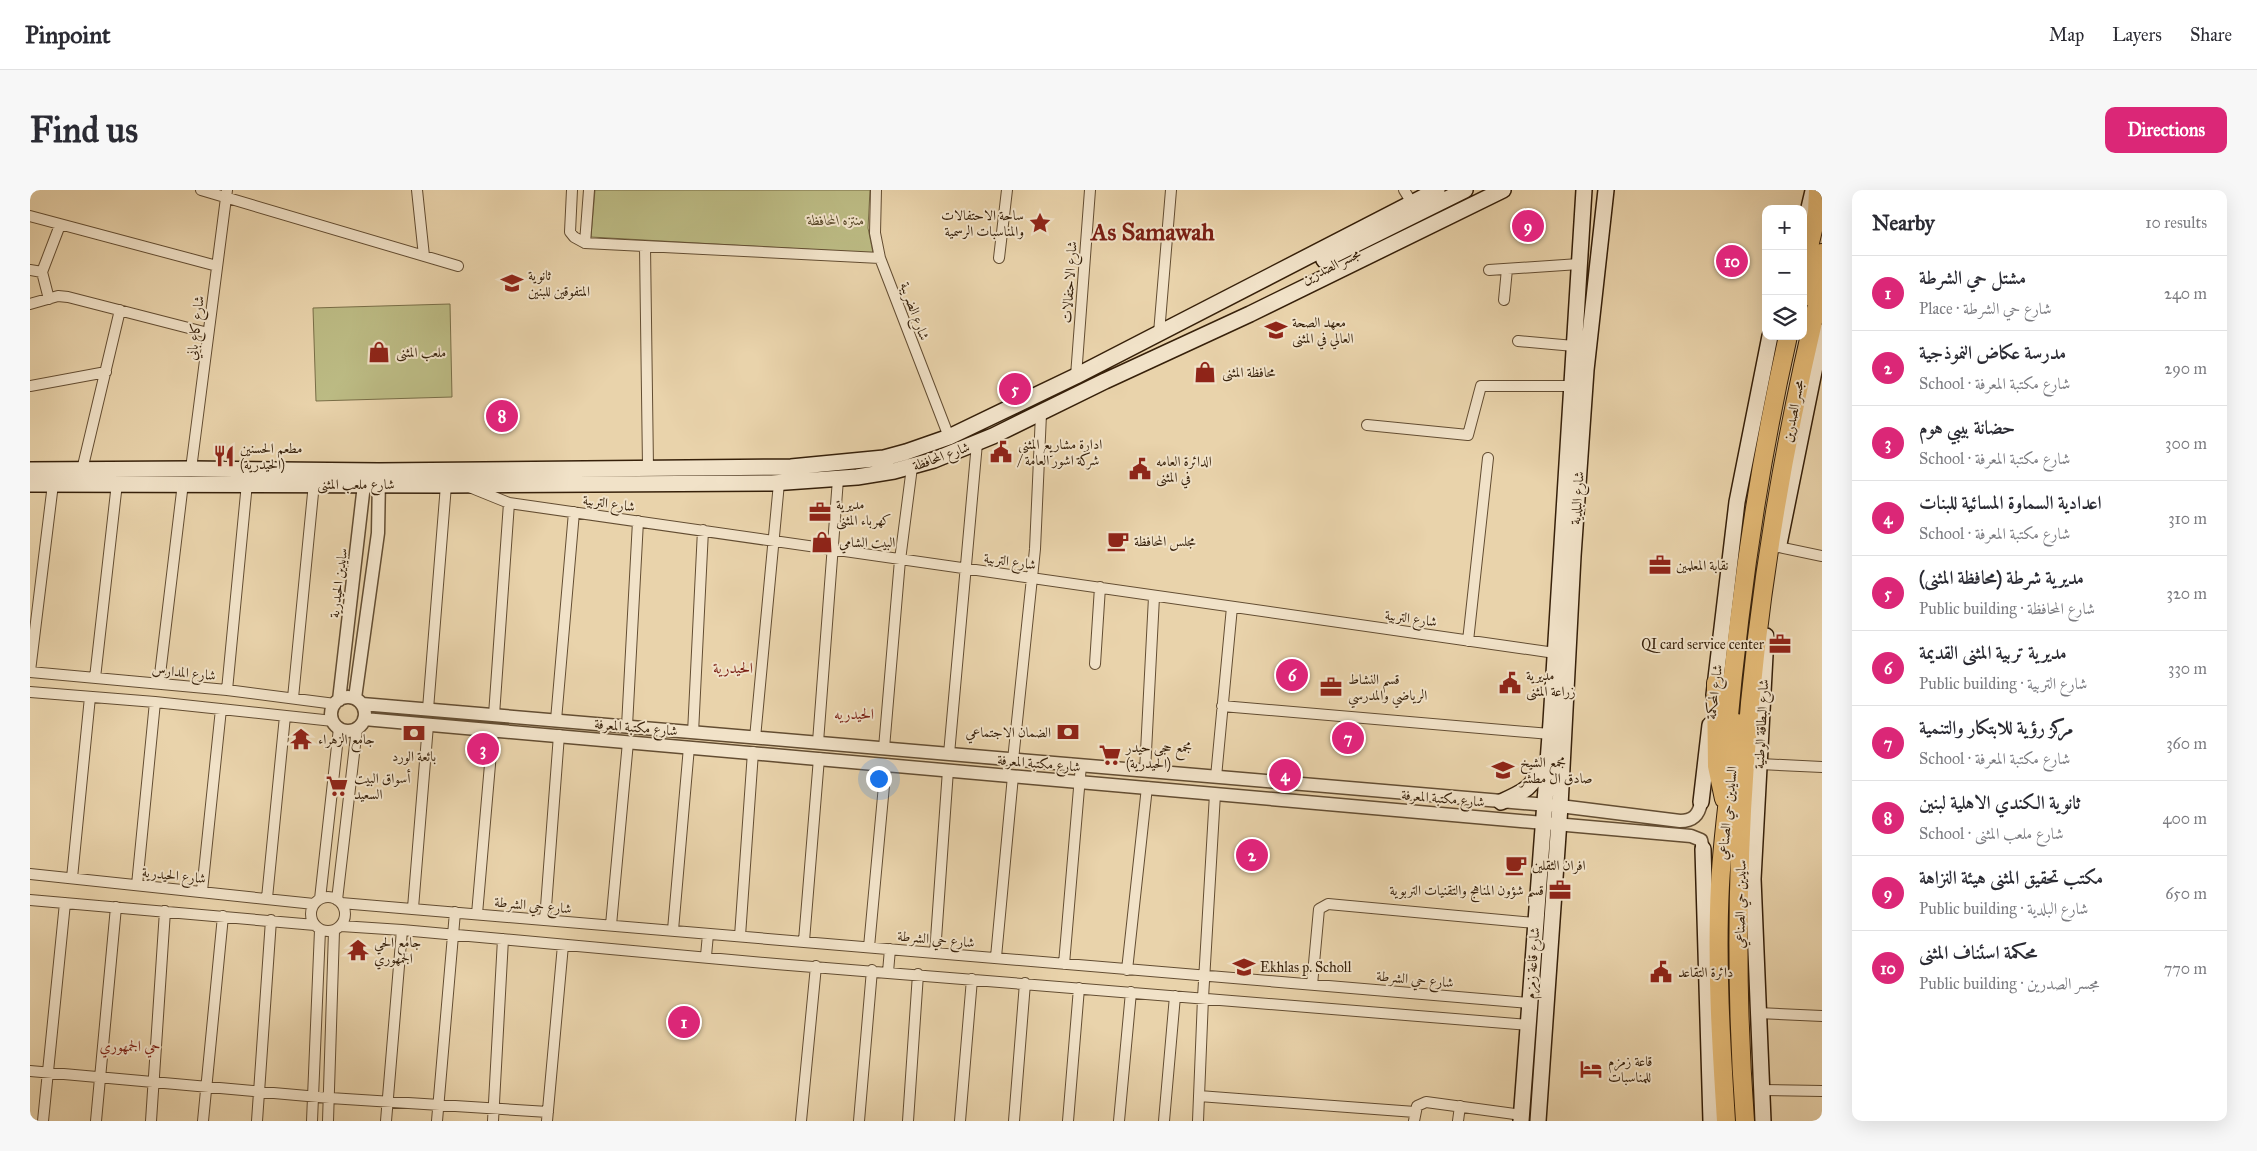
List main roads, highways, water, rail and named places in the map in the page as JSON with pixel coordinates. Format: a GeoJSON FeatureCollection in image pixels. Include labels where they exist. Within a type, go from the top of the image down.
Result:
{"type":"FeatureCollection","features":[{"type":"Feature","properties":{"kind":"highway"},"geometry":{"type":"LineString","coordinates":[[1807,255],[1817,213],[1818,190]]}},
{"type":"Feature","properties":{"kind":"highway"},"geometry":{"type":"LineString","coordinates":[[1807,312],[1822,254]]}},
{"type":"Feature","properties":{"kind":"highway","name":"مجسر الصدرين"},"geometry":{"type":"LineString","coordinates":[[1770,508],[1822,284]]}},
{"type":"Feature","properties":{"kind":"highway"},"geometry":{"type":"LineString","coordinates":[[1734,820],[1727,735],[1742,588],[1766,443],[1787,340]]}},
{"type":"Feature","properties":{"kind":"highway","name":"مجسر الصدرين"},"geometry":{"type":"LineString","coordinates":[[1770,508],[1800,340]]}},
{"type":"Feature","properties":{"kind":"highway","name":"السايدين حي الصناعي"},"geometry":{"type":"LineString","coordinates":[[1718,1117],[1720,886],[1734,820],[1749,620],[1770,508]]}},
{"type":"Feature","properties":{"kind":"highway"},"geometry":{"type":"LineString","coordinates":[[1716,683],[1717,766],[1734,820]]}},
{"type":"Feature","properties":{"kind":"highway","name":"سايدين حي الصناعي"},"geometry":{"type":"LineString","coordinates":[[1734,820],[1745,1121]]}},
{"type":"Feature","properties":{"kind":"main road"},"geometry":{"type":"LineString","coordinates":[[1164,330],[1408,196],[1437,190]]}},
{"type":"Feature","properties":{"kind":"main road","name":"مجسر الصدرين"},"geometry":{"type":"LineString","coordinates":[[1179,346],[1220,316],[1465,190]]}},
{"type":"Feature","properties":{"kind":"main road","name":"مجسر الصدرين"},"geometry":{"type":"LineString","coordinates":[[1164,330],[1220,316],[1484,190]]}},
{"type":"Feature","properties":{"kind":"main road"},"geometry":{"type":"LineString","coordinates":[[1179,346],[1250,314],[1503,190]]}},
{"type":"Feature","properties":{"kind":"main road","name":"شارع البلدية"},"geometry":{"type":"LineString","coordinates":[[1544,805],[1555,653],[1564,616],[1585,380],[1606,190]]}},
{"type":"Feature","properties":{"kind":"main road"},"geometry":{"type":"LineString","coordinates":[[1803,205],[1805,190]]}},
{"type":"Feature","properties":{"kind":"main road"},"geometry":{"type":"LineString","coordinates":[[1807,216],[1813,190]]}},
{"type":"Feature","properties":{"kind":"main road"},"geometry":{"type":"LineString","coordinates":[[1585,194],[1594,289]]}},
{"type":"Feature","properties":{"kind":"main road","name":"شارع البلدية"},"geometry":{"type":"LineString","coordinates":[[1560,806],[1571,386],[1585,194]]}},
{"type":"Feature","properties":{"kind":"main road","name":"شارع المحافظة"},"geometry":{"type":"LineString","coordinates":[[681,476],[858,462],[906,452],[950,437],[1076,376],[1164,330]]}},
{"type":"Feature","properties":{"kind":"main road","name":"شارع البطاقة الوطنية"},"geometry":{"type":"LineString","coordinates":[[1763,1121],[1753,922],[1734,820],[1760,764],[1766,633],[1778,547],[1821,338]]}},
{"type":"Feature","properties":{"kind":"main road"},"geometry":{"type":"LineString","coordinates":[[1727,582],[1737,502],[1769,340]]}},
{"type":"Feature","properties":{"kind":"main road"},"geometry":{"type":"LineString","coordinates":[[1727,582],[1778,340]]}},
{"type":"Feature","properties":{"kind":"main road","name":"شارع المحافظة"},"geometry":{"type":"LineString","coordinates":[[681,476],[778,483],[876,475],[912,467],[977,443],[1041,414],[1179,346]]}},
{"type":"Feature","properties":{"kind":"main road","name":"شارع ملعب المثنى"},"geometry":{"type":"LineString","coordinates":[[30,484],[53,484],[88,474],[117,483],[314,484],[372,477],[648,468],[681,476]]}},
{"type":"Feature","properties":{"kind":"main road","name":"شارع ملعب المثنى"},"geometry":{"type":"LineString","coordinates":[[30,470],[88,474],[191,469],[372,477],[446,485],[681,476]]}},
{"type":"Feature","properties":{"kind":"main road","name":"شارع المحكمة"},"geometry":{"type":"LineString","coordinates":[[1701,802],[1727,582]]}},
{"type":"Feature","properties":{"kind":"main road"},"geometry":{"type":"LineString","coordinates":[[1501,802],[1524,792],[1536,781],[1548,758]]}},
{"type":"Feature","properties":{"kind":"main road","name":"شارع قاعة زمزم"},"geometry":{"type":"LineString","coordinates":[[1522,1118],[1544,805]]}},
{"type":"Feature","properties":{"kind":"main road","name":"شارع قاعة زمزم"},"geometry":{"type":"LineString","coordinates":[[1538,1121],[1560,806]]}},
{"type":"Feature","properties":{"kind":"main road"},"geometry":{"type":"LineString","coordinates":[[1703,849],[1718,1117]]}},
{"type":"Feature","properties":{"kind":"main road"},"geometry":{"type":"LineString","coordinates":[[1532,962],[1549,964]]}},
{"type":"Feature","properties":{"kind":"place","name":"ساحة الاحتفالات والمناسبات الرسمية"},"geometry":{"type":"Point","coordinates":[1040,223]}},
{"type":"Feature","properties":{"kind":"place","name":"مكتب تحقيق المثنى هيئة النزاهة"},"geometry":{"type":"Point","coordinates":[1528,226]}},
{"type":"Feature","properties":{"kind":"place","name":"محكمة اسئناف المثنى"},"geometry":{"type":"Point","coordinates":[1732,261]}},
{"type":"Feature","properties":{"kind":"place","name":"ثانوية المتفوقين للبنين"},"geometry":{"type":"Point","coordinates":[512,283]}},
{"type":"Feature","properties":{"kind":"place","name":"معهد الصحة العالي في المثنى"},"geometry":{"type":"Point","coordinates":[1276,330]}},
{"type":"Feature","properties":{"kind":"place","name":"ملعب المثنى"},"geometry":{"type":"Point","coordinates":[379,352]}},
{"type":"Feature","properties":{"kind":"place","name":"محافظة المثنى"},"geometry":{"type":"Point","coordinates":[1205,372]}},
{"type":"Feature","properties":{"kind":"place","name":"مديرية شرطة (محافظة المثنى)"},"geometry":{"type":"Point","coordinates":[1015,389]}},
{"type":"Feature","properties":{"kind":"place","name":"ثانوية الكندي الاهلية لبنين"},"geometry":{"type":"Point","coordinates":[502,416]}},
{"type":"Feature","properties":{"kind":"place","name":"ادارة مشاريع المثنى / شركة اشور العامة"},"geometry":{"type":"Point","coordinates":[1001,452]}},
{"type":"Feature","properties":{"kind":"place","name":"مطعم الحسنين (الحيدرية)"},"geometry":{"type":"Point","coordinates":[224,456]}},
{"type":"Feature","properties":{"kind":"place","name":"الدائرة العامه في المثنى"},"geometry":{"type":"Point","coordinates":[1140,469]}},
{"type":"Feature","properties":{"kind":"place","name":"مديرية كهرباء المثنى"},"geometry":{"type":"Point","coordinates":[820,512]}},
{"type":"Feature","properties":{"kind":"place","name":"مجلس المحافظة"},"geometry":{"type":"Point","coordinates":[1118,541]}},
{"type":"Feature","properties":{"kind":"place","name":"البيت الشامي"},"geometry":{"type":"Point","coordinates":[822,542]}},
{"type":"Feature","properties":{"kind":"place","name":"نقابة المعلمين"},"geometry":{"type":"Point","coordinates":[1660,565]}},
{"type":"Feature","properties":{"kind":"place","name":"QI card service center"},"geometry":{"type":"Point","coordinates":[1780,644]}},
{"type":"Feature","properties":{"kind":"place","name":"مديرية تربية المثنى القديمة"},"geometry":{"type":"Point","coordinates":[1292,675]}},
{"type":"Feature","properties":{"kind":"place","name":"مديرية زراعة المثنى"},"geometry":{"type":"Point","coordinates":[1510,683]}},
{"type":"Feature","properties":{"kind":"place","name":"قسم النشاط الرياضي والمدرسي"},"geometry":{"type":"Point","coordinates":[1331,687]}},
{"type":"Feature","properties":{"kind":"place","name":"الضمان الاجتماعي"},"geometry":{"type":"Point","coordinates":[1068,732]}},
{"type":"Feature","properties":{"kind":"place","name":"بائعة الورد"},"geometry":{"type":"Point","coordinates":[414,733]}},
{"type":"Feature","properties":{"kind":"place","name":"مركز رؤية للابتكار والتنمية"},"geometry":{"type":"Point","coordinates":[1348,738]}},
{"type":"Feature","properties":{"kind":"place","name":"جامع الزهراء"},"geometry":{"type":"Point","coordinates":[301,739]}},
{"type":"Feature","properties":{"kind":"place","name":"حضانة بيبي هوم"},"geometry":{"type":"Point","coordinates":[483,749]}},
{"type":"Feature","properties":{"kind":"place","name":"مجمع حجي حيدر (الحيدرية)"},"geometry":{"type":"Point","coordinates":[1110,755]}},
{"type":"Feature","properties":{"kind":"place","name":"مجمع الشيخ صادق ال مطشر"},"geometry":{"type":"Point","coordinates":[1503,770]}},
{"type":"Feature","properties":{"kind":"place","name":"اعدادية السماوة المسائية للبنات"},"geometry":{"type":"Point","coordinates":[1285,775]}},
{"type":"Feature","properties":{"kind":"place","name":"أسواق البيت السعيد"},"geometry":{"type":"Point","coordinates":[337,786]}},
{"type":"Feature","properties":{"kind":"place","name":"مدرسة عكاض النموذجية"},"geometry":{"type":"Point","coordinates":[1252,855]}},
{"type":"Feature","properties":{"kind":"place","name":"افران الثقلين"},"geometry":{"type":"Point","coordinates":[1516,865]}},
{"type":"Feature","properties":{"kind":"place","name":"قسم شؤون المناهج والتقنيات التربوية"},"geometry":{"type":"Point","coordinates":[1560,890]}},
{"type":"Feature","properties":{"kind":"place","name":"جامع الحي الجمهوري"},"geometry":{"type":"Point","coordinates":[358,950]}},
{"type":"Feature","properties":{"kind":"place","name":"Ekhlas p. Scholl"},"geometry":{"type":"Point","coordinates":[1244,967]}},
{"type":"Feature","properties":{"kind":"place","name":"دائرة التقاعد"},"geometry":{"type":"Point","coordinates":[1661,972]}},
{"type":"Feature","properties":{"kind":"place","name":"مشتل حي الشرطة"},"geometry":{"type":"Point","coordinates":[684,1022]}},
{"type":"Feature","properties":{"kind":"place","name":"قاعة زمزم للمناسبات"},"geometry":{"type":"Point","coordinates":[1591,1069]}},
{"type":"Feature","properties":{"kind":"district","name":"As Samawah"},"geometry":{"type":"Point","coordinates":[1153,232]}},
{"type":"Feature","properties":{"kind":"district","name":"الحيدرية"},"geometry":{"type":"Point","coordinates":[733,668]}},
{"type":"Feature","properties":{"kind":"district","name":"الحيدريه"},"geometry":{"type":"Point","coordinates":[854,714]}},
{"type":"Feature","properties":{"kind":"district","name":"حي الجمهوري"},"geometry":{"type":"Point","coordinates":[130,1046]}},
{"type":"Feature","properties":{"kind":"park label","name":"منتزه المحافظة"},"geometry":{"type":"Point","coordinates":[836,220]}}]}
